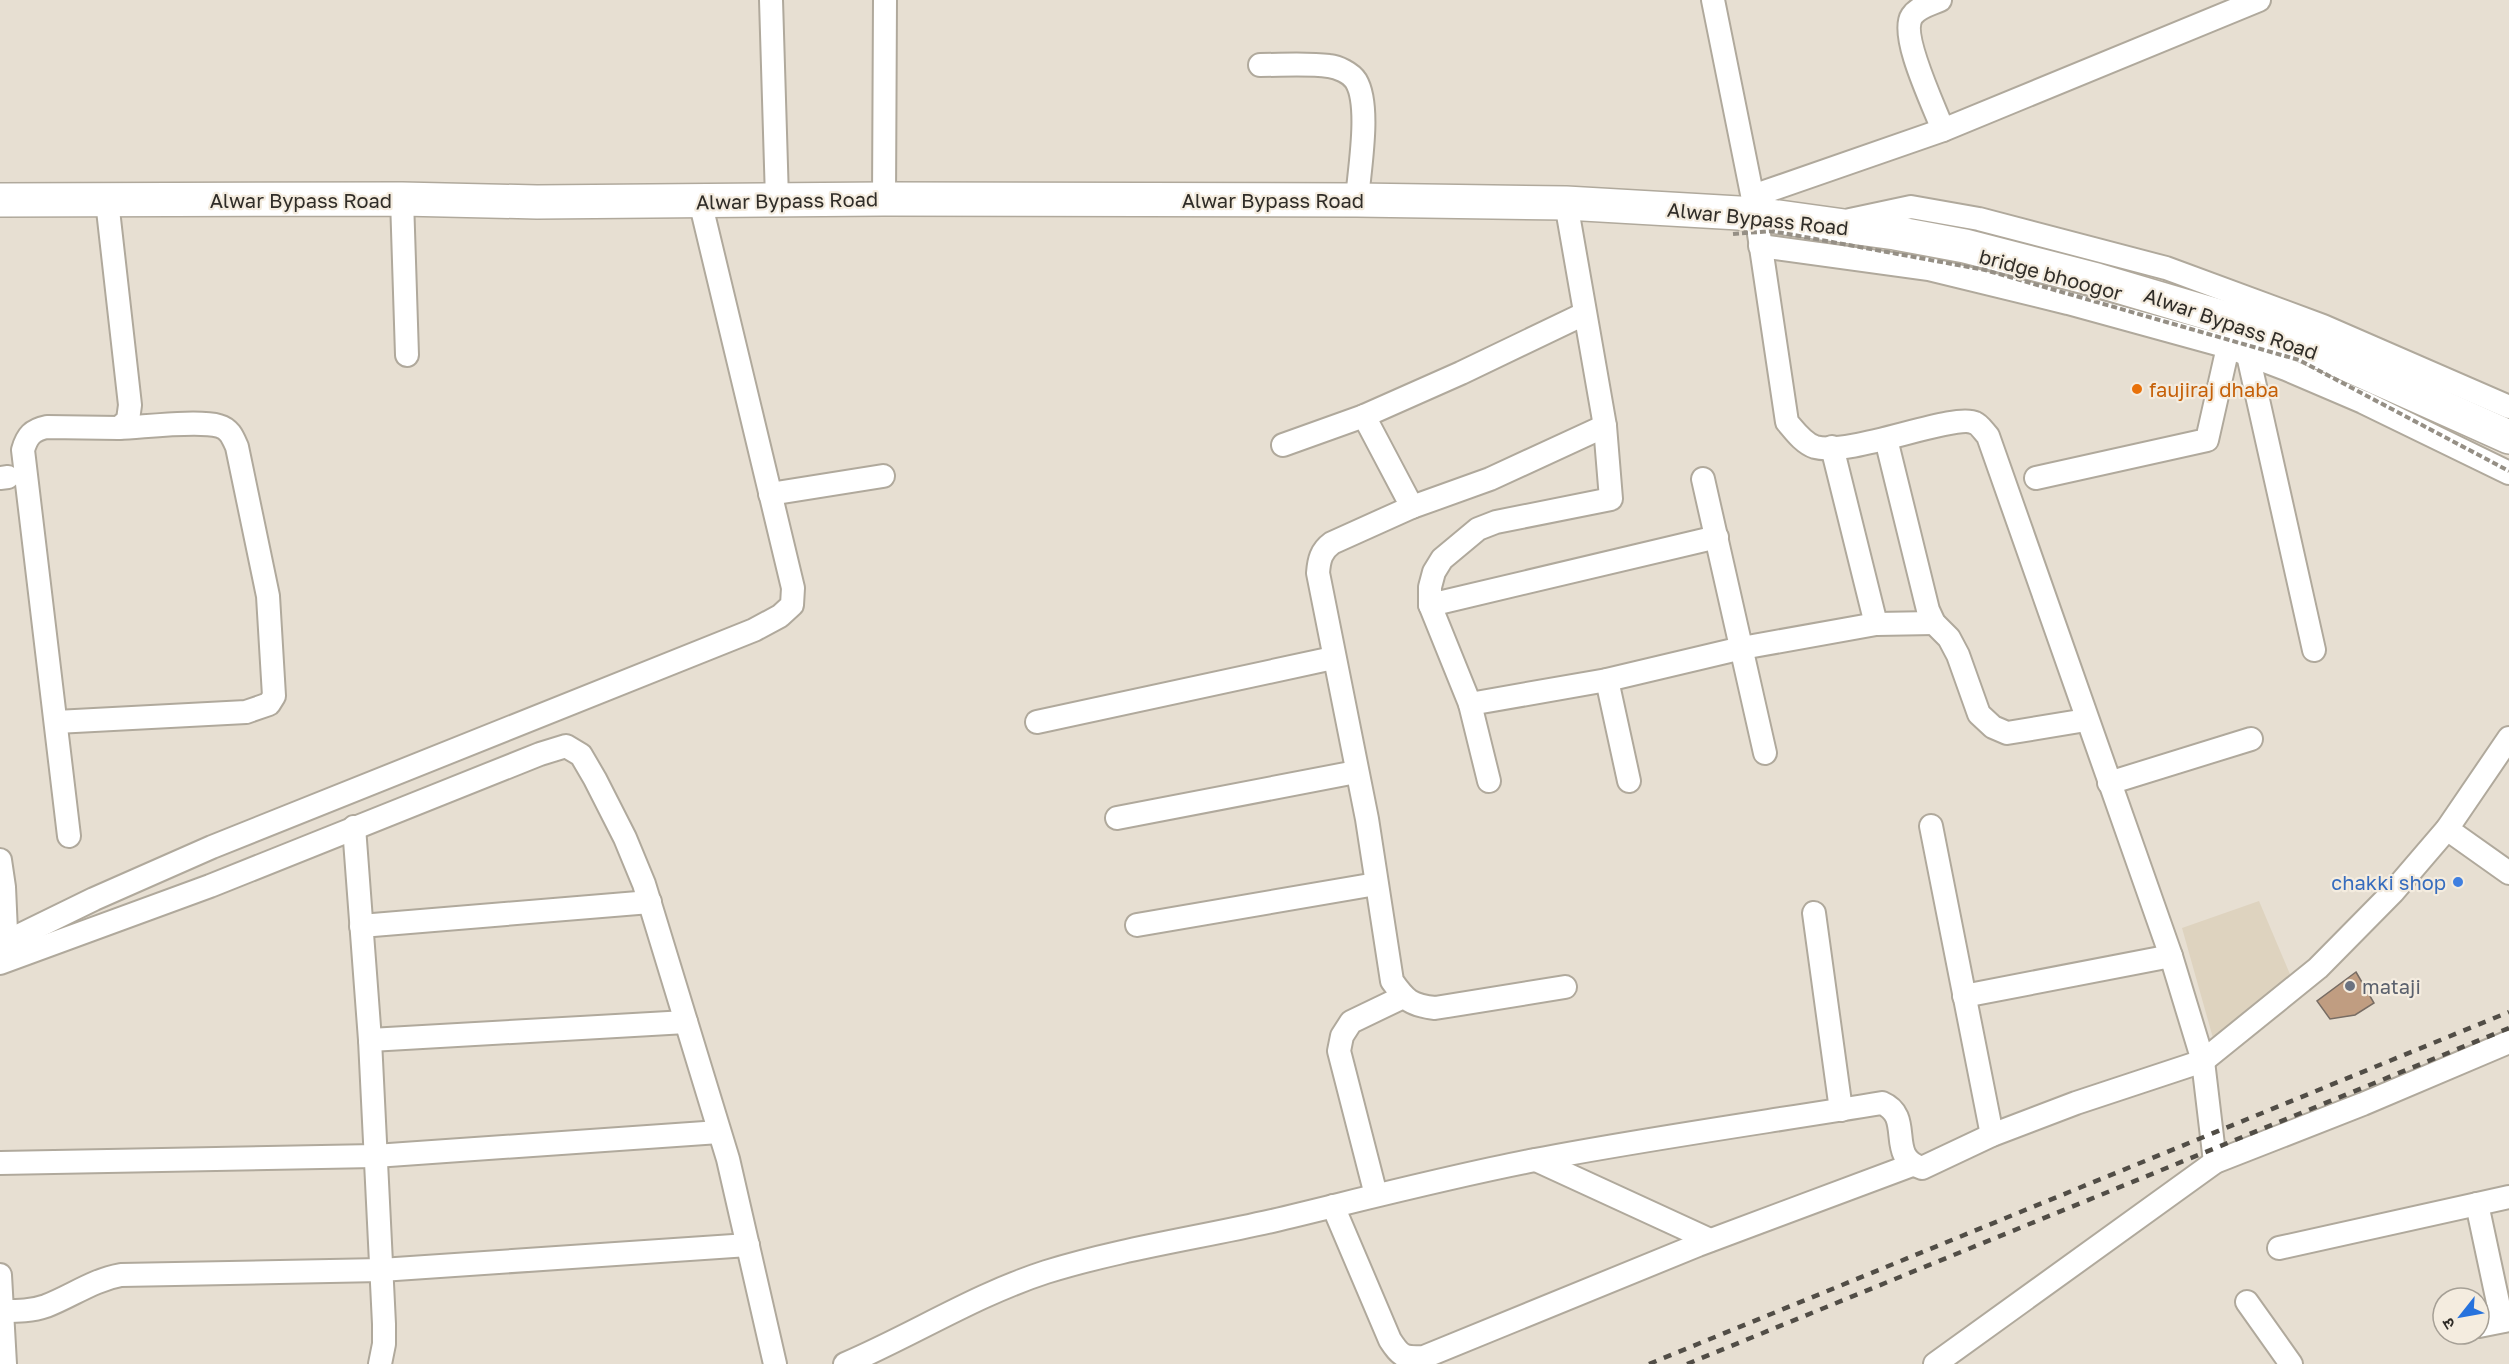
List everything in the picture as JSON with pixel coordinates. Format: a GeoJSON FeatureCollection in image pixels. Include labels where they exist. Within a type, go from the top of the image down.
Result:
{"type":"FeatureCollection","features":[{"type":"Feature","properties":{"kind":"highway","name":"Alwar Bypass Road"},"geometry":{"type":"LineString","coordinates":[[0,200],[402,199],[537,202],[777,199],[1357,200],[1566,203],[1748,215],[1831,224],[1965,246],[2097,280],[2232,320],[2326,355],[2509,437]]}},
{"type":"Feature","properties":{"kind":"street"},"geometry":{"type":"LineString","coordinates":[[771,0],[777,199]]}},
{"type":"Feature","properties":{"kind":"street"},"geometry":{"type":"LineString","coordinates":[[884,199],[885,0]]}},
{"type":"Feature","properties":{"kind":"street"},"geometry":{"type":"LineString","coordinates":[[1713,0],[1748,215],[1760,246],[1787,422],[1800,437],[1814,447],[1832,447],[1886,439],[1961,420],[1975,423],[1988,436],[2086,720],[2171,956],[2203,1061],[2215,1162]]}},
{"type":"Feature","properties":{"kind":"street"},"geometry":{"type":"LineString","coordinates":[[1940,0],[1923,7],[1912,15],[1908,25],[1910,41],[1943,130]]}},
{"type":"Feature","properties":{"kind":"street"},"geometry":{"type":"LineString","coordinates":[[1748,215],[1943,130],[2259,0]]}},
{"type":"Feature","properties":{"kind":"street"},"geometry":{"type":"LineString","coordinates":[[1260,65],[1329,66],[1343,70],[1356,80],[1361,94],[1363,126],[1357,200]]}},
{"type":"Feature","properties":{"kind":"street"},"geometry":{"type":"LineString","coordinates":[[402,199],[406,356]]}},
{"type":"Feature","properties":{"kind":"street"},"geometry":{"type":"LineString","coordinates":[[107,201],[130,405],[128,420],[119,428]]}},
{"type":"Feature","properties":{"kind":"street"},"geometry":{"type":"LineString","coordinates":[[4,956],[94,900],[212,847],[743,634],[780,616],[792,605],[793,588],[700,201]]}},
{"type":"Feature","properties":{"kind":"street"},"geometry":{"type":"LineString","coordinates":[[1489,781],[1470,704],[1430,605],[1430,587],[1434,572],[1442,559],[1478,529],[1496,522],[1611,499],[1605,426],[1566,203]]}},
{"type":"Feature","properties":{"kind":"street"},"geometry":{"type":"LineString","coordinates":[[1831,224],[1911,207],[1979,219],[2166,268],[2323,326],[2509,407]]}},
{"type":"Feature","properties":{"kind":"street"},"geometry":{"type":"LineString","coordinates":[[1760,246],[1929,269],[2068,303],[2238,351],[2363,402],[2509,472]]}},
{"type":"Feature","properties":{"kind":"street"},"geometry":{"type":"LineString","coordinates":[[1283,445],[1364,416],[1584,315]]}},
{"type":"Feature","properties":{"kind":"street"},"geometry":{"type":"LineString","coordinates":[[2036,478],[2207,440],[2238,351]]}},
{"type":"Feature","properties":{"kind":"street"},"geometry":{"type":"LineString","coordinates":[[2238,351],[2314,650]]}},
{"type":"Feature","properties":{"kind":"street"},"geometry":{"type":"LineString","coordinates":[[1364,416],[1412,507]]}},
{"type":"Feature","properties":{"kind":"street"},"geometry":{"type":"LineString","coordinates":[[56,722],[246,712],[269,705],[274,696],[270,622],[264,570],[237,447],[231,433],[221,426],[47,427],[37,429],[26,437],[24,450],[69,836]]}},
{"type":"Feature","properties":{"kind":"street"},"geometry":{"type":"LineString","coordinates":[[1565,987],[1435,1008],[1415,1006],[1403,997],[1392,981],[1367,819],[1317,573],[1324,549],[1332,543],[1412,507],[1490,479],[1605,426]]}},
{"type":"Feature","properties":{"kind":"street"},"geometry":{"type":"LineString","coordinates":[[1886,439],[1928,610],[1935,623],[1949,638],[1958,655],[1979,714],[1993,727],[2007,733],[2086,720]]}},
{"type":"Feature","properties":{"kind":"street"},"geometry":{"type":"LineString","coordinates":[[1832,447],[1876,624]]}},
{"type":"Feature","properties":{"kind":"street"},"geometry":{"type":"LineString","coordinates":[[770,495],[883,476]]}},
{"type":"Feature","properties":{"kind":"street"},"geometry":{"type":"LineString","coordinates":[[1703,478],[1766,753]]}},
{"type":"Feature","properties":{"kind":"street"},"geometry":{"type":"LineString","coordinates":[[1430,605],[1717,537]]}},
{"type":"Feature","properties":{"kind":"street"},"geometry":{"type":"LineString","coordinates":[[1470,704],[1607,680],[1742,648],[1876,624],[1935,623]]}},
{"type":"Feature","properties":{"kind":"street"},"geometry":{"type":"LineString","coordinates":[[1037,722],[1333,658]]}},
{"type":"Feature","properties":{"kind":"street"},"geometry":{"type":"LineString","coordinates":[[1607,680],[1629,781]]}},
{"type":"Feature","properties":{"kind":"street"},"geometry":{"type":"LineString","coordinates":[[844,1364],[887,1346],[960,1306],[1045,1273],[1166,1241],[1269,1221],[1536,1160],[1882,1103],[1892,1108],[1898,1117],[1903,1156],[1912,1165],[1922,1168],[1992,1135],[2076,1103],[2203,1061],[2318,968],[2393,892],[2447,829],[2509,738]]}},
{"type":"Feature","properties":{"kind":"street"},"geometry":{"type":"LineString","coordinates":[[2109,783],[2251,739]]}},
{"type":"Feature","properties":{"kind":"street"},"geometry":{"type":"LineString","coordinates":[[4,956],[210,886],[354,827],[540,754],[566,746],[580,755],[595,779],[626,838],[650,902],[719,1132],[775,1364]]}},
{"type":"Feature","properties":{"kind":"street"},"geometry":{"type":"LineString","coordinates":[[1117,818],[1356,772]]}},
{"type":"Feature","properties":{"kind":"street"},"geometry":{"type":"LineString","coordinates":[[1931,826],[1992,1135]]}},
{"type":"Feature","properties":{"kind":"street"},"geometry":{"type":"LineString","coordinates":[[354,827],[370,1040],[384,1344],[380,1364]]}},
{"type":"Feature","properties":{"kind":"street"},"geometry":{"type":"LineString","coordinates":[[2447,829],[2509,873]]}},
{"type":"Feature","properties":{"kind":"street"},"geometry":{"type":"LineString","coordinates":[[0,860],[4,956]]}},
{"type":"Feature","properties":{"kind":"street"},"geometry":{"type":"LineString","coordinates":[[1137,924],[1376,884]]}},
{"type":"Feature","properties":{"kind":"street"},"geometry":{"type":"LineString","coordinates":[[361,926],[650,902]]}},
{"type":"Feature","properties":{"kind":"street"},"geometry":{"type":"LineString","coordinates":[[1815,913],[1841,1110]]}},
{"type":"Feature","properties":{"kind":"street"},"geometry":{"type":"LineString","coordinates":[[1964,996],[2171,956]]}},
{"type":"Feature","properties":{"kind":"street"},"geometry":{"type":"LineString","coordinates":[[1376,1195],[1339,1051],[1342,1036],[1351,1022],[1403,997]]}},
{"type":"Feature","properties":{"kind":"street"},"geometry":{"type":"LineString","coordinates":[[370,1040],[686,1022]]}},
{"type":"Feature","properties":{"kind":"street"},"geometry":{"type":"LineString","coordinates":[[1935,1364],[2215,1162],[2363,1104],[2509,1042]]}},
{"type":"Feature","properties":{"kind":"street"},"geometry":{"type":"LineString","coordinates":[[0,1163],[375,1156],[719,1132]]}},
{"type":"Feature","properties":{"kind":"street"},"geometry":{"type":"LineString","coordinates":[[1536,1160],[1710,1240]]}},
{"type":"Feature","properties":{"kind":"street"},"geometry":{"type":"LineString","coordinates":[[1333,1206],[1390,1340],[1398,1353],[1408,1358],[1424,1357],[1710,1240],[1912,1165]]}},
{"type":"Feature","properties":{"kind":"street"},"geometry":{"type":"LineString","coordinates":[[2278,1248],[2509,1197]]}},
{"type":"Feature","properties":{"kind":"street"},"geometry":{"type":"LineString","coordinates":[[2476,1204],[2505,1321]]}},
{"type":"Feature","properties":{"kind":"street"},"geometry":{"type":"LineString","coordinates":[[3,1311],[31,1310],[45,1306],[104,1278],[121,1275],[381,1270],[748,1245]]}},
{"type":"Feature","properties":{"kind":"street"},"geometry":{"type":"LineString","coordinates":[[0,1275],[5,1364]]}},
{"type":"Feature","properties":{"kind":"street"},"geometry":{"type":"LineString","coordinates":[[2247,1302],[2291,1364]]}},
{"type":"Feature","properties":{"kind":"path","name":"bridge bhoogor"},"geometry":{"type":"LineString","coordinates":[[1748,215],[1772,231],[1985,270],[2299,360],[2509,472]]}},
{"type":"Feature","properties":{"kind":"shaded area"},"geometry":{"type":"Polygon","coordinates":[[[2259,901],[2292,979],[2213,1038],[2182,928],[2259,901]]]}},
{"type":"Feature","properties":{"kind":"building","name":"mataji"},"geometry":{"type":"Polygon","coordinates":[[[2356,972],[2374,1003],[2355,1015],[2330,1019],[2317,1001],[2356,972]]]}},
{"type":"Feature","properties":{"kind":"railway"},"geometry":{"type":"LineString","coordinates":[[1649,1364],[2509,1012]]}},
{"type":"Feature","properties":{"kind":"railway"},"geometry":{"type":"LineString","coordinates":[[1687,1364],[2509,1028]]}},
{"type":"Feature","properties":{"kind":"place","name":"faujiraj dhaba"},"geometry":{"type":"Point","coordinates":[2137,389]}},
{"type":"Feature","properties":{"kind":"place","name":"chakki shop"},"geometry":{"type":"Point","coordinates":[2458,882]}},
{"type":"Feature","properties":{"kind":"place","name":"mataji"},"geometry":{"type":"Point","coordinates":[2350,986]}}]}
